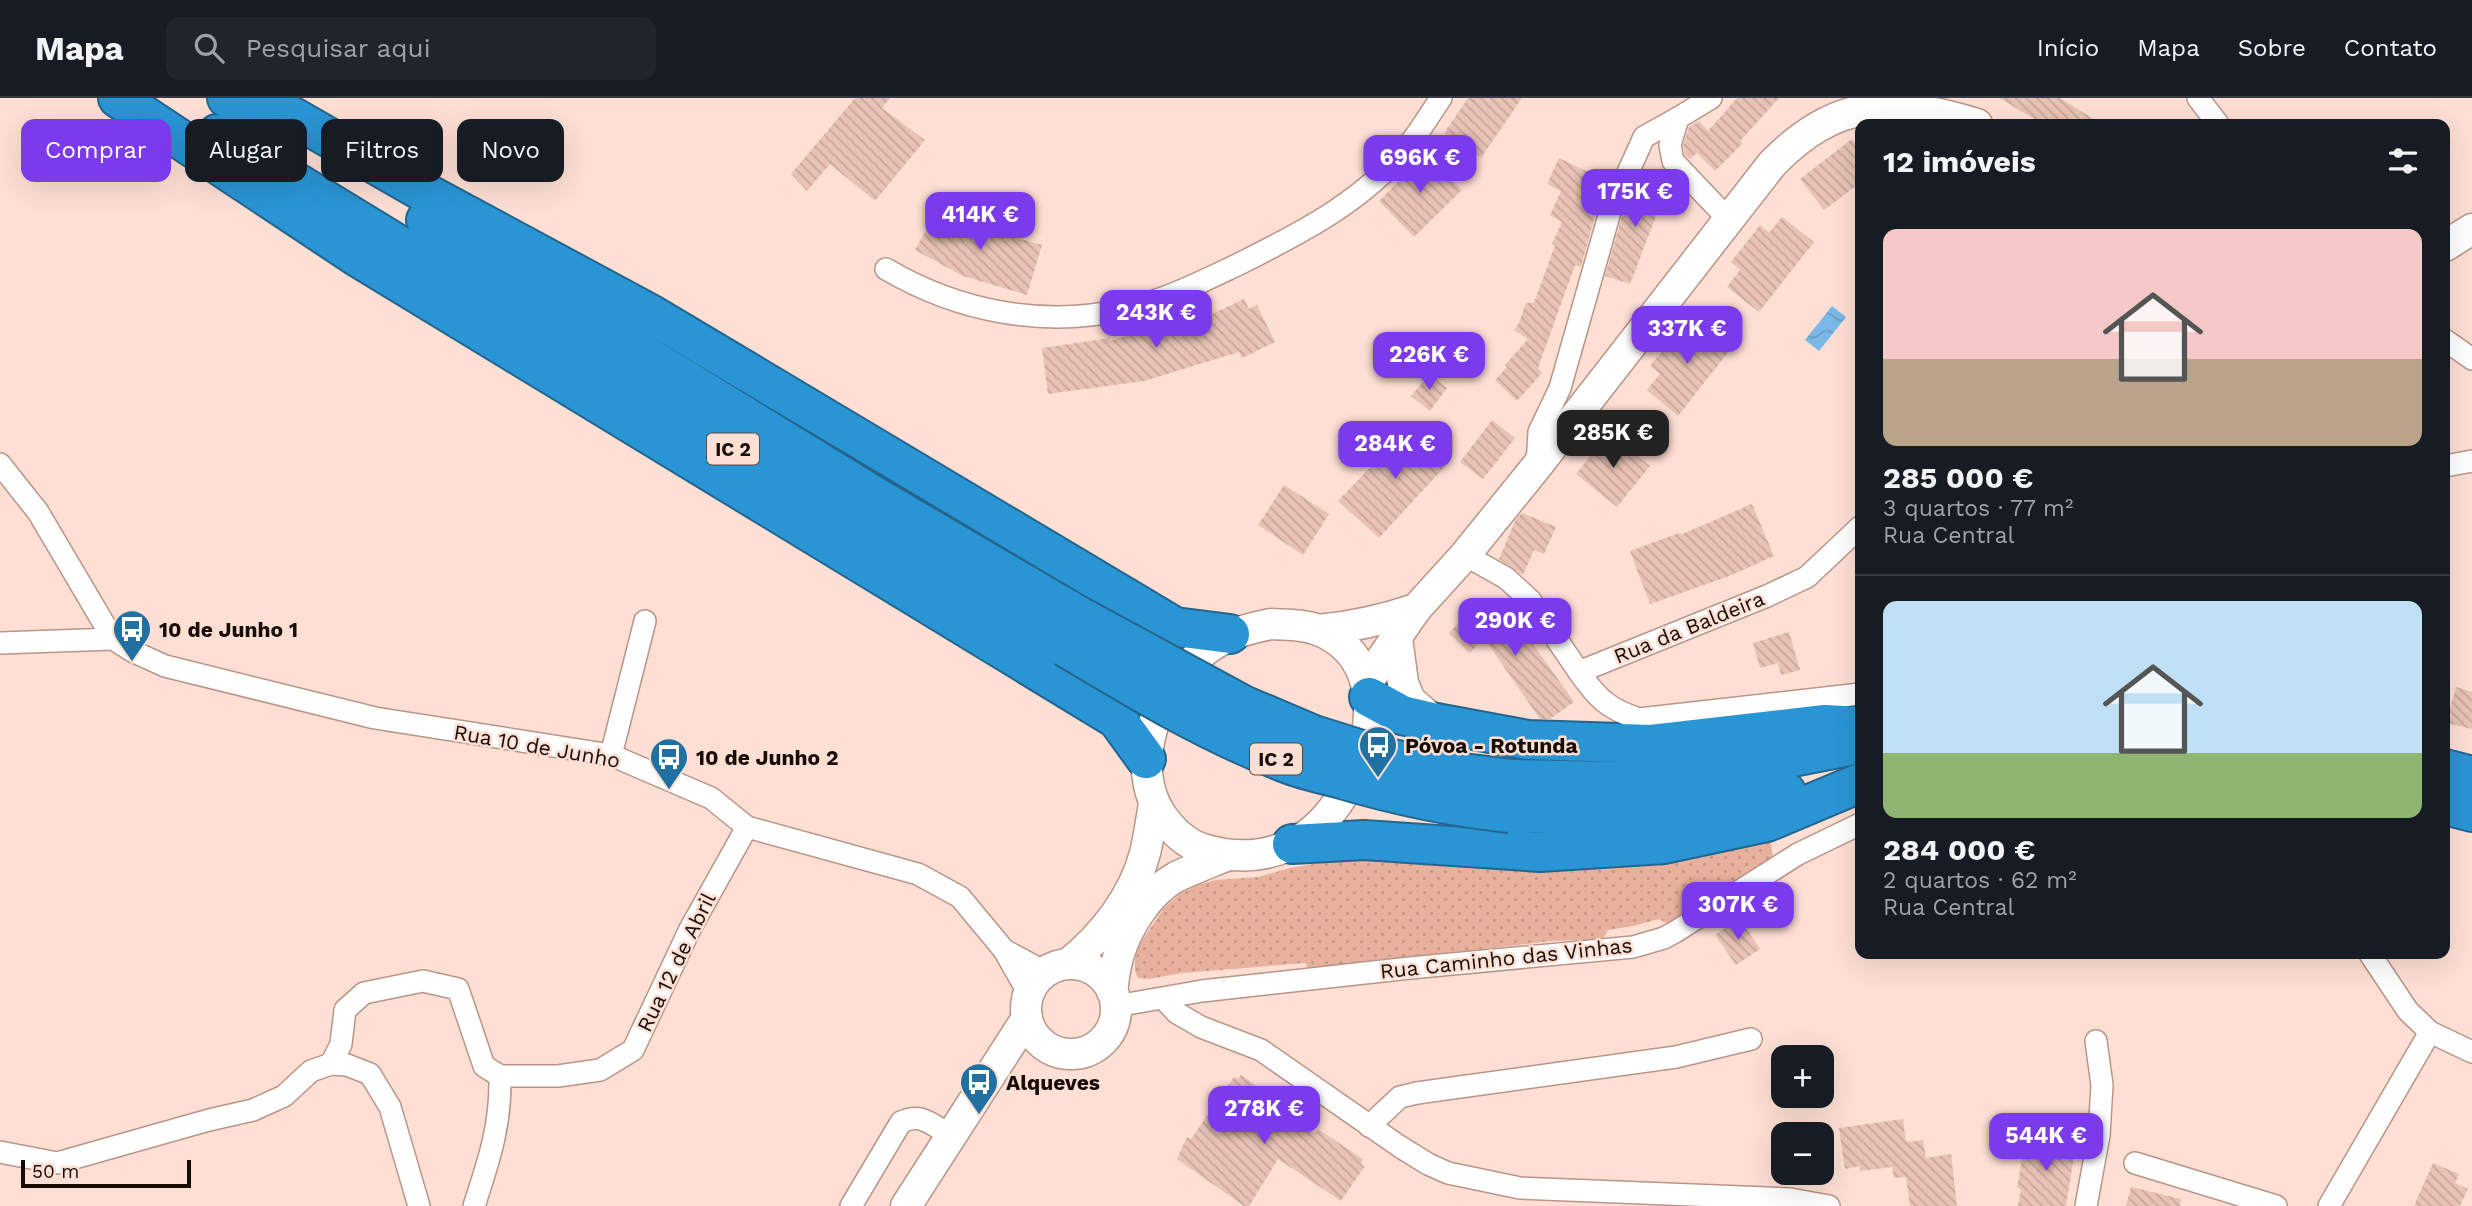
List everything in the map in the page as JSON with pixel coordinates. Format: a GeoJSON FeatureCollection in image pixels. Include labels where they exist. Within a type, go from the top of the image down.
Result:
{"type":"FeatureCollection","features":[{"type":"Feature","properties":{"kind":"highway"},"geometry":{"type":"LineString","coordinates":[[118,98],[356,256],[1117,719],[1146,759]]}},
{"type":"Feature","properties":{"kind":"highway","name":"IC 2"},"geometry":{"type":"LineString","coordinates":[[159,98],[781,479],[1072,632],[1314,735],[1384,757],[1446,771],[1511,796],[1595,816],[1715,804],[1855,781]]}},
{"type":"Feature","properties":{"kind":"highway","name":"IC 2"},"geometry":{"type":"LineString","coordinates":[[227,98],[876,497],[1072,632]]}},
{"type":"Feature","properties":{"kind":"highway"},"geometry":{"type":"LineString","coordinates":[[260,98],[422,191],[652,315],[1175,627],[1230,634]]}},
{"type":"Feature","properties":{"kind":"highway"},"geometry":{"type":"LineString","coordinates":[[1368,692],[1402,715],[1528,740],[1651,744],[1825,724],[1855,726]]}},
{"type":"Feature","properties":{"kind":"highway","name":"IC 2"},"geometry":{"type":"LineString","coordinates":[[1511,796],[1615,781],[1721,771],[1855,745]]}},
{"type":"Feature","properties":{"kind":"highway"},"geometry":{"type":"LineString","coordinates":[[2450,770],[2472,776]]}},
{"type":"Feature","properties":{"kind":"highway"},"geometry":{"type":"LineString","coordinates":[[1292,844],[1364,840],[1540,852],[1664,844],[1767,822],[1855,782]]}},
{"type":"Feature","properties":{"kind":"highway"},"geometry":{"type":"LineString","coordinates":[[2450,806],[2472,812]]}},
{"type":"Feature","properties":{"kind":"street"},"geometry":{"type":"LineString","coordinates":[[886,270],[936,295],[967,306],[1014,315],[1072,318],[1127,309],[1190,288],[1297,235],[1355,198],[1407,147],[1441,98]]}},
{"type":"Feature","properties":{"kind":"street"},"geometry":{"type":"LineString","coordinates":[[1537,467],[1539,432],[1563,377],[1610,212],[1643,137],[1711,98]]}},
{"type":"Feature","properties":{"kind":"street"},"geometry":{"type":"LineString","coordinates":[[2198,98],[2214,119]]}},
{"type":"Feature","properties":{"kind":"street"},"geometry":{"type":"LineString","coordinates":[[1368,692],[1378,664],[1416,609],[1465,555],[1537,467],[1797,137],[1831,113],[1869,99],[1903,99],[1935,106],[1965,119]]}},
{"type":"Feature","properties":{"kind":"street"},"geometry":{"type":"LineString","coordinates":[[1678,118],[1670,145],[1673,161],[1729,220]]}},
{"type":"Feature","properties":{"kind":"street"},"geometry":{"type":"LineString","coordinates":[[2450,243],[2472,229]]}},
{"type":"Feature","properties":{"kind":"street"},"geometry":{"type":"LineString","coordinates":[[2450,344],[2472,359]]}},
{"type":"Feature","properties":{"kind":"street"},"geometry":{"type":"LineString","coordinates":[[2450,465],[2472,461]]}},
{"type":"Feature","properties":{"kind":"street"},"geometry":{"type":"LineString","coordinates":[[0,464],[38,512],[113,639],[0,643]]}},
{"type":"Feature","properties":{"kind":"street","name":"Rua da Baldeira"},"geometry":{"type":"LineString","coordinates":[[1579,672],[1767,596],[1807,577],[1855,532]]}},
{"type":"Feature","properties":{"kind":"street"},"geometry":{"type":"LineString","coordinates":[[1465,555],[1506,578],[1530,600],[1597,697],[1618,712],[1639,719],[1855,695]]}},
{"type":"Feature","properties":{"kind":"street"},"geometry":{"type":"LineString","coordinates":[[1318,629],[1348,651],[1359,665],[1368,692],[1368,729],[1357,771],[1345,792],[1326,819],[1292,844],[1247,856],[1226,856],[1199,848],[1185,840],[1169,826],[1154,804],[1147,784],[1146,759],[1152,726],[1171,688],[1198,657],[1230,634],[1271,624],[1318,629],[1346,628],[1377,622],[1416,609]]}},
{"type":"Feature","properties":{"kind":"street"},"geometry":{"type":"LineString","coordinates":[[611,755],[645,621]]}},
{"type":"Feature","properties":{"kind":"street"},"geometry":{"type":"LineString","coordinates":[[1397,638],[1403,683],[1410,700],[1436,723]]}},
{"type":"Feature","properties":{"kind":"street","name":"Rua 10 de Junho"},"geometry":{"type":"LineString","coordinates":[[113,639],[165,666],[375,718],[611,755],[711,798],[747,827],[918,874],[960,897],[1041,997]]}},
{"type":"Feature","properties":{"kind":"street"},"geometry":{"type":"LineString","coordinates":[[906,1206],[1041,997],[1104,930],[1134,881],[1145,853],[1154,804]]}},
{"type":"Feature","properties":{"kind":"street","name":"Rua Caminho das Vinhas"},"geometry":{"type":"LineString","coordinates":[[1114,998],[1164,999],[1202,991],[1396,969],[1633,947],[1664,938],[1798,854],[1855,826]]}},
{"type":"Feature","properties":{"kind":"street","name":"Rua 12 de Abril"},"geometry":{"type":"LineString","coordinates":[[500,1076],[558,1076],[600,1070],[633,1050],[690,929],[747,827]]}},
{"type":"Feature","properties":{"kind":"street"},"geometry":{"type":"LineString","coordinates":[[1041,997],[1048,1048],[1075,1054],[1100,1043],[1115,1020],[1118,954],[1145,905],[1175,877],[1226,856]]}},
{"type":"Feature","properties":{"kind":"street"},"geometry":{"type":"LineString","coordinates":[[2373,959],[2408,1011],[2430,1032],[2472,1052]]}},
{"type":"Feature","properties":{"kind":"street"},"geometry":{"type":"LineString","coordinates":[[1041,997],[1082,965],[1095,970],[1105,979],[1114,998]]}},
{"type":"Feature","properties":{"kind":"street"},"geometry":{"type":"LineString","coordinates":[[339,1065],[345,1010],[364,993],[423,981],[458,989],[484,1066],[500,1076],[498,1126],[474,1206]]}},
{"type":"Feature","properties":{"kind":"street"},"geometry":{"type":"LineString","coordinates":[[1164,999],[1177,1013],[1201,1027],[1261,1050],[1369,1126],[1428,1164],[1448,1173],[1520,1188],[1790,1199],[1829,1206]]}},
{"type":"Feature","properties":{"kind":"street"},"geometry":{"type":"LineString","coordinates":[[2329,1206],[2430,1032]]}},
{"type":"Feature","properties":{"kind":"street"},"geometry":{"type":"LineString","coordinates":[[1369,1126],[1400,1097],[1417,1093],[1676,1057],[1751,1039]]}},
{"type":"Feature","properties":{"kind":"street"},"geometry":{"type":"LineString","coordinates":[[2087,1206],[2099,1135],[2102,1084],[2096,1041]]}},
{"type":"Feature","properties":{"kind":"street"},"geometry":{"type":"LineString","coordinates":[[0,1152],[57,1163],[253,1110],[284,1096],[311,1071],[339,1065],[370,1074],[390,1107],[419,1206]]}},
{"type":"Feature","properties":{"kind":"street"},"geometry":{"type":"LineString","coordinates":[[851,1206],[901,1122],[920,1117],[950,1135]]}},
{"type":"Feature","properties":{"kind":"street"},"geometry":{"type":"LineString","coordinates":[[2135,1163],[2276,1206]]}},
{"type":"Feature","properties":{"kind":"shaded area"},"geometry":{"type":"Polygon","coordinates":[[[1770,836],[1773,858],[1725,891],[1668,924],[1659,919],[1608,930],[1603,939],[1550,941],[1309,970],[1305,963],[1182,973],[1149,979],[1138,978],[1135,971],[1139,945],[1164,908],[1180,894],[1197,885],[1216,880],[1258,877],[1331,861],[1770,836]]]}},
{"type":"Feature","properties":{"kind":"water"},"geometry":{"type":"Polygon","coordinates":[[[1832,306],[1846,317],[1819,351],[1805,340],[1832,306]]]}},
{"type":"Feature","properties":{"kind":"building"},"geometry":{"type":"Polygon","coordinates":[[[855,98],[890,98],[882,108],[925,140],[875,201],[830,164],[807,191],[791,174],[855,98]]]}},
{"type":"Feature","properties":{"kind":"building"},"geometry":{"type":"Polygon","coordinates":[[[1468,98],[1522,98],[1481,158],[1444,133],[1468,98]]]}},
{"type":"Feature","properties":{"kind":"building"},"geometry":{"type":"Polygon","coordinates":[[[1737,98],[1779,98],[1740,141],[1743,143],[1715,171],[1697,153],[1690,159],[1685,155],[1683,146],[1689,127],[1699,121],[1708,131],[1737,98]]]}},
{"type":"Feature","properties":{"kind":"building"},"geometry":{"type":"Polygon","coordinates":[[[1999,98],[2060,98],[2093,119],[2035,119],[1999,98]]]}},
{"type":"Feature","properties":{"kind":"building"},"geometry":{"type":"Polygon","coordinates":[[[1852,139],[1855,143],[1855,187],[1824,210],[1800,179],[1852,139]]]}},
{"type":"Feature","properties":{"kind":"building"},"geometry":{"type":"Polygon","coordinates":[[[1426,154],[1462,190],[1414,237],[1379,201],[1426,154]]]}},
{"type":"Feature","properties":{"kind":"building"},"geometry":{"type":"Polygon","coordinates":[[[1559,158],[1609,182],[1597,208],[1581,267],[1575,265],[1538,368],[1542,373],[1517,401],[1495,380],[1528,339],[1514,330],[1526,303],[1534,303],[1555,245],[1552,244],[1562,222],[1550,215],[1561,191],[1547,184],[1559,158]]]}},
{"type":"Feature","properties":{"kind":"building"},"geometry":{"type":"Polygon","coordinates":[[[1641,176],[1668,185],[1630,284],[1605,276],[1622,217],[1641,176]]]}},
{"type":"Feature","properties":{"kind":"building"},"geometry":{"type":"Polygon","coordinates":[[[940,205],[985,229],[1042,245],[1027,295],[963,276],[915,250],[940,205]]]}},
{"type":"Feature","properties":{"kind":"building"},"geometry":{"type":"Polygon","coordinates":[[[1782,217],[1814,242],[1759,312],[1727,287],[1740,270],[1731,262],[1760,225],[1769,233],[1782,217]]]}},
{"type":"Feature","properties":{"kind":"building"},"geometry":{"type":"Polygon","coordinates":[[[1244,299],[1249,309],[1257,305],[1275,342],[1242,358],[1239,352],[1144,381],[1048,394],[1042,348],[1110,338],[1110,341],[1196,315],[1197,321],[1244,299]]]}},
{"type":"Feature","properties":{"kind":"building"},"geometry":{"type":"Polygon","coordinates":[[[1701,320],[1733,346],[1678,416],[1647,390],[1660,374],[1650,366],[1680,329],[1688,336],[1701,320]]]}},
{"type":"Feature","properties":{"kind":"building"},"geometry":{"type":"Polygon","coordinates":[[[1429,374],[1447,388],[1430,411],[1411,396],[1429,374]]]}},
{"type":"Feature","properties":{"kind":"building"},"geometry":{"type":"Polygon","coordinates":[[[1492,420],[1515,438],[1483,479],[1460,462],[1492,420]]]}},
{"type":"Feature","properties":{"kind":"building"},"geometry":{"type":"Polygon","coordinates":[[[1412,424],[1451,460],[1379,538],[1338,501],[1412,424]]]}},
{"type":"Feature","properties":{"kind":"building"},"geometry":{"type":"Polygon","coordinates":[[[1609,433],[1650,466],[1617,507],[1576,474],[1609,433]]]}},
{"type":"Feature","properties":{"kind":"building"},"geometry":{"type":"Polygon","coordinates":[[[1284,485],[1329,514],[1303,555],[1258,525],[1284,485]]]}},
{"type":"Feature","properties":{"kind":"building"},"geometry":{"type":"Polygon","coordinates":[[[1752,504],[1774,556],[1727,577],[1650,604],[1630,551],[1679,533],[1680,535],[1752,504]]]}},
{"type":"Feature","properties":{"kind":"building"},"geometry":{"type":"Polygon","coordinates":[[[1522,513],[1556,527],[1544,554],[1534,550],[1523,575],[1499,559],[1516,519],[1522,513]]]}},
{"type":"Feature","properties":{"kind":"building"},"geometry":{"type":"Polygon","coordinates":[[[1482,598],[1517,630],[1521,627],[1574,702],[1550,719],[1540,719],[1484,638],[1470,653],[1449,633],[1482,598]]]}},
{"type":"Feature","properties":{"kind":"building"},"geometry":{"type":"Polygon","coordinates":[[[1789,632],[1800,670],[1781,675],[1778,663],[1760,668],[1753,643],[1789,632]]]}},
{"type":"Feature","properties":{"kind":"building"},"geometry":{"type":"Polygon","coordinates":[[[2456,687],[2472,692],[2472,729],[2450,724],[2450,709],[2456,687]]]}},
{"type":"Feature","properties":{"kind":"building"},"geometry":{"type":"Polygon","coordinates":[[[1739,918],[1760,949],[1736,965],[1715,935],[1739,918]]]}},
{"type":"Feature","properties":{"kind":"building"},"geometry":{"type":"Polygon","coordinates":[[[1241,1075],[1289,1108],[1285,1112],[1300,1123],[1315,1133],[1318,1129],[1363,1159],[1361,1164],[1365,1166],[1341,1201],[1278,1159],[1249,1206],[1244,1206],[1177,1159],[1187,1137],[1191,1139],[1234,1077],[1238,1079],[1241,1075]]]}},
{"type":"Feature","properties":{"kind":"building"},"geometry":{"type":"Polygon","coordinates":[[[1903,1119],[1906,1142],[1923,1140],[1926,1158],[1951,1154],[1957,1206],[1910,1206],[1906,1177],[1894,1178],[1892,1167],[1860,1171],[1860,1166],[1845,1169],[1839,1128],[1903,1119]]]}},
{"type":"Feature","properties":{"kind":"building"},"geometry":{"type":"Polygon","coordinates":[[[2026,1136],[2076,1144],[2066,1206],[2018,1206],[2021,1189],[2017,1188],[2026,1136]]]}},
{"type":"Feature","properties":{"kind":"building"},"geometry":{"type":"Polygon","coordinates":[[[2433,1163],[2459,1174],[2455,1183],[2468,1189],[2460,1206],[2414,1206],[2433,1163]]]}},
{"type":"Feature","properties":{"kind":"building"},"geometry":{"type":"Polygon","coordinates":[[[2131,1187],[2181,1199],[2180,1206],[2126,1206],[2131,1187]]]}},
{"type":"Feature","properties":{"kind":"place","name":"10 de Junho 1"},"geometry":{"type":"Point","coordinates":[132,663]}},
{"type":"Feature","properties":{"kind":"place","name":"Póvoa - Rotunda"},"geometry":{"type":"Point","coordinates":[1378,779]}},
{"type":"Feature","properties":{"kind":"place","name":"10 de Junho 2"},"geometry":{"type":"Point","coordinates":[669,791]}},
{"type":"Feature","properties":{"kind":"place","name":"Alqueves"},"geometry":{"type":"Point","coordinates":[979,1116]}}]}
